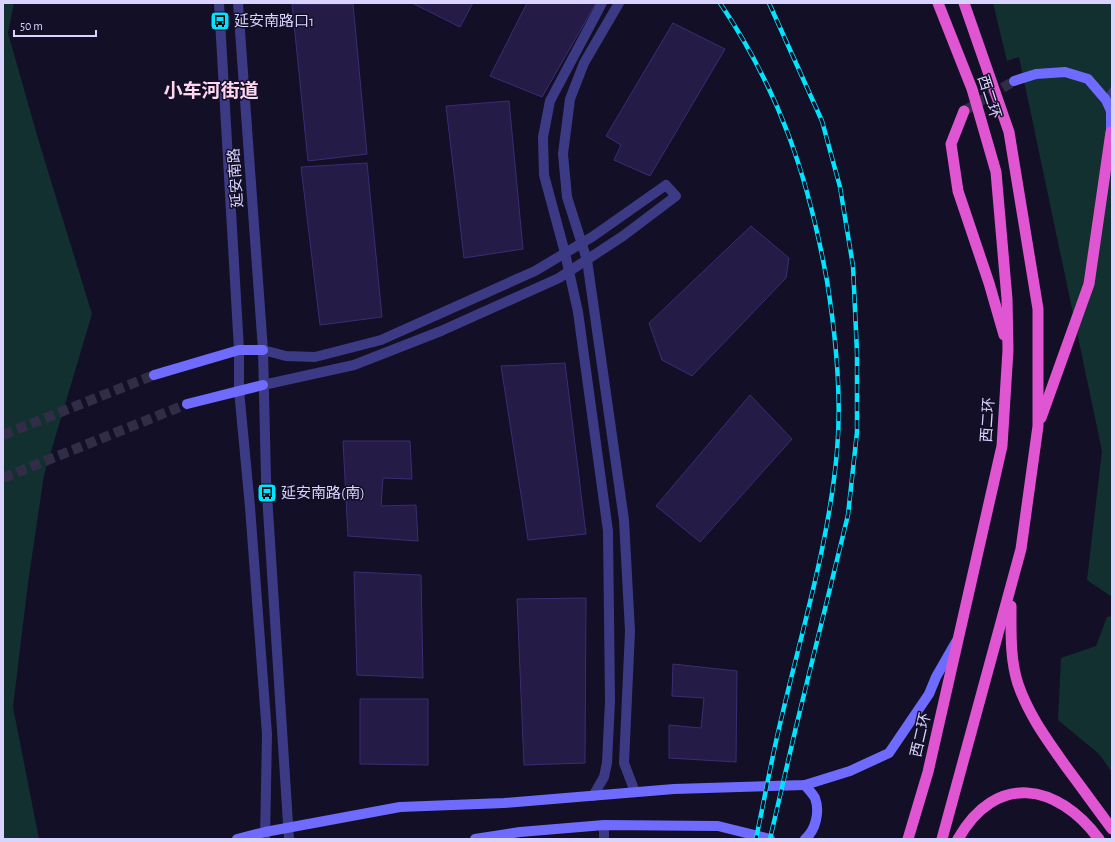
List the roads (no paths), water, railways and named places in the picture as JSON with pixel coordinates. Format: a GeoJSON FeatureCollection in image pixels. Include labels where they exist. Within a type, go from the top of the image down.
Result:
{"type":"FeatureCollection","features":[{"type":"Feature","properties":{"kind":"highway","name":"西二环"},"geometry":{"type":"LineString","coordinates":[[908,839],[928,772],[1002,446],[1008,350],[1006,299],[996,172],[972,89],[938,3]]}},
{"type":"Feature","properties":{"kind":"highway","name":"西二环"},"geometry":{"type":"LineString","coordinates":[[942,839],[1012,587],[1021,549],[1038,426],[1038,310],[1008,132],[964,3]]}},
{"type":"Feature","properties":{"kind":"highway"},"geometry":{"type":"LineString","coordinates":[[964,111],[951,144],[958,191],[989,283],[1008,350]]}},
{"type":"Feature","properties":{"kind":"highway"},"geometry":{"type":"LineString","coordinates":[[1038,426],[1089,284],[1111,131]]}},
{"type":"Feature","properties":{"kind":"highway"},"geometry":{"type":"LineString","coordinates":[[1012,587],[1011,634],[1013,660],[1018,683],[1028,710],[1040,730],[1112,829]]}},
{"type":"Feature","properties":{"kind":"highway"},"geometry":{"type":"LineString","coordinates":[[958,839],[979,810],[996,798],[1025,792],[1047,796],[1070,809],[1088,825],[1099,839]]}},
{"type":"Feature","properties":{"kind":"main road"},"geometry":{"type":"LineString","coordinates":[[1014,81],[1036,74],[1066,72],[1088,79],[1106,100],[1111,111],[1111,131]]}},
{"type":"Feature","properties":{"kind":"main road"},"geometry":{"type":"LineString","coordinates":[[154,375],[239,350],[263,350]]}},
{"type":"Feature","properties":{"kind":"main road"},"geometry":{"type":"LineString","coordinates":[[187,404],[263,385]]}},
{"type":"Feature","properties":{"kind":"main road"},"geometry":{"type":"LineString","coordinates":[[237,839],[265,835],[288,828],[400,807],[504,802],[674,789],[806,785],[850,771],[888,753],[929,694],[936,677],[959,636]]}},
{"type":"Feature","properties":{"kind":"main road"},"geometry":{"type":"LineString","coordinates":[[805,839],[814,827],[817,812],[815,798],[806,785]]}},
{"type":"Feature","properties":{"kind":"main road"},"geometry":{"type":"LineString","coordinates":[[477,839],[520,832],[604,825],[718,826],[770,839]]}},
{"type":"Feature","properties":{"kind":"street"},"geometry":{"type":"LineString","coordinates":[[219,3],[239,350],[239,390],[250,507],[267,734],[265,835]]}},
{"type":"Feature","properties":{"kind":"street","name":"延安南路"},"geometry":{"type":"LineString","coordinates":[[238,3],[263,350],[266,479],[289,839]]}},
{"type":"Feature","properties":{"kind":"street"},"geometry":{"type":"LineString","coordinates":[[593,796],[604,777],[607,763],[610,701],[608,531],[578,312],[565,253],[544,175],[543,137],[550,101],[602,3]]}},
{"type":"Feature","properties":{"kind":"street"},"geometry":{"type":"LineString","coordinates":[[619,3],[584,63],[570,99],[565,128],[563,154],[568,196],[587,260],[624,520],[630,631],[624,763],[635,792]]}},
{"type":"Feature","properties":{"kind":"street"},"geometry":{"type":"LineString","coordinates":[[263,350],[286,356],[315,357],[381,340],[535,271],[583,243],[666,185],[676,196],[623,236],[559,278],[441,331],[354,365],[263,385]]}},
{"type":"Feature","properties":{"kind":"street"},"geometry":{"type":"LineString","coordinates":[[604,825],[604,839]]}},
{"type":"Feature","properties":{"kind":"lane"},"geometry":{"type":"LineString","coordinates":[[1106,100],[1112,90]]}},
{"type":"Feature","properties":{"kind":"tunnel"},"geometry":{"type":"LineString","coordinates":[[964,111],[1014,81]]}},
{"type":"Feature","properties":{"kind":"tunnel"},"geometry":{"type":"LineString","coordinates":[[3,435],[154,375]]}},
{"type":"Feature","properties":{"kind":"tunnel"},"geometry":{"type":"LineString","coordinates":[[3,478],[187,404]]}},
{"type":"Feature","properties":{"kind":"railway"},"geometry":{"type":"LineString","coordinates":[[720,3],[741,36],[759,69],[775,102],[801,170],[811,206],[827,281],[835,344],[839,408],[837,451],[828,520],[777,738],[756,839]]}},
{"type":"Feature","properties":{"kind":"railway"},"geometry":{"type":"LineString","coordinates":[[769,3],[822,121],[840,187],[853,266],[857,353],[857,432],[848,515],[770,839]]}},
{"type":"Feature","properties":{"kind":"place","name":"延安南路口1"},"geometry":{"type":"Point","coordinates":[220,21]}},
{"type":"Feature","properties":{"kind":"place","name":"延安南路(南)"},"geometry":{"type":"Point","coordinates":[267,493]}},
{"type":"Feature","properties":{"kind":"district","name":"小车河街道"},"geometry":{"type":"Point","coordinates":[211,91]}}]}
